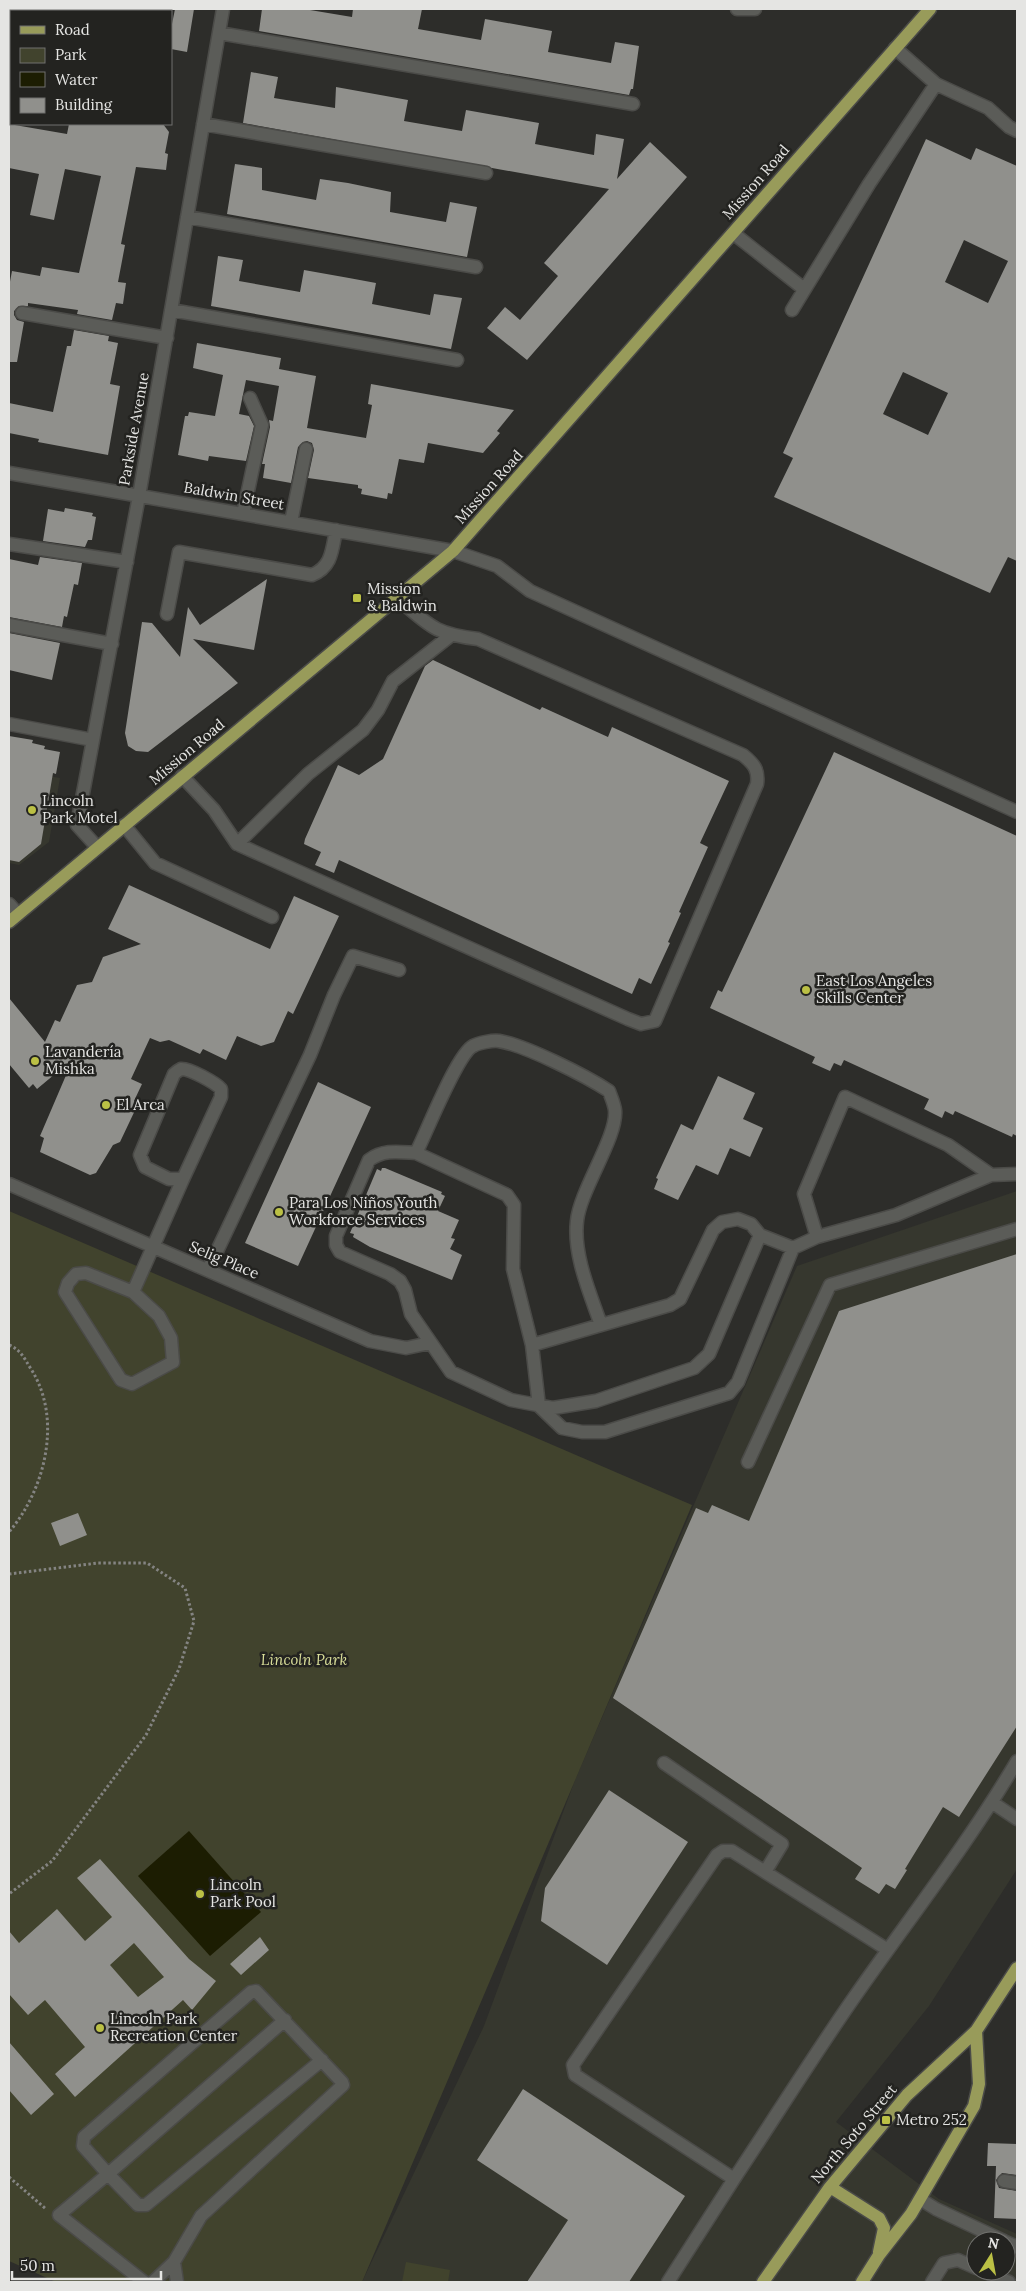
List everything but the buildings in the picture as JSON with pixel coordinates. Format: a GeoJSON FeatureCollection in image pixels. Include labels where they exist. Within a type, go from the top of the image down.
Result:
{"type":"FeatureCollection","features":[{"type":"Feature","properties":{"kind":"main road","name":"Mission Road"},"geometry":{"type":"LineString","coordinates":[[14,918],[96,847],[453,551],[930,9]]}},
{"type":"Feature","properties":{"kind":"main road","name":"North Soto Street"},"geometry":{"type":"LineString","coordinates":[[763,2282],[830,2187],[907,2095],[976,2030],[1017,1968]]}},
{"type":"Feature","properties":{"kind":"main road"},"geometry":{"type":"LineString","coordinates":[[862,2282],[879,2255],[911,2214],[974,2106],[979,2084],[976,2030]]}},
{"type":"Feature","properties":{"kind":"main road"},"geometry":{"type":"LineString","coordinates":[[830,2187],[879,2218],[884,2228],[879,2255]]}},
{"type":"Feature","properties":{"kind":"street","name":"Parkside Avenue"},"geometry":{"type":"LineString","coordinates":[[96,847],[77,825],[139,496],[223,9]]}},
{"type":"Feature","properties":{"kind":"street"},"geometry":{"type":"LineString","coordinates":[[737,9],[755,9]]}},
{"type":"Feature","properties":{"kind":"street"},"geometry":{"type":"LineString","coordinates":[[219,33],[633,104]]}},
{"type":"Feature","properties":{"kind":"street"},"geometry":{"type":"LineString","coordinates":[[895,48],[936,84],[988,108],[1009,127],[1017,131]]}},
{"type":"Feature","properties":{"kind":"street"},"geometry":{"type":"LineString","coordinates":[[792,310],[869,184],[936,84]]}},
{"type":"Feature","properties":{"kind":"street"},"geometry":{"type":"LineString","coordinates":[[203,124],[486,174]]}},
{"type":"Feature","properties":{"kind":"street"},"geometry":{"type":"LineString","coordinates":[[187,217],[476,267]]}},
{"type":"Feature","properties":{"kind":"street"},"geometry":{"type":"LineString","coordinates":[[733,233],[804,289]]}},
{"type":"Feature","properties":{"kind":"street"},"geometry":{"type":"LineString","coordinates":[[172,310],[457,360]]}},
{"type":"Feature","properties":{"kind":"street"},"geometry":{"type":"LineString","coordinates":[[22,312],[167,338]]}},
{"type":"Feature","properties":{"kind":"street"},"geometry":{"type":"LineString","coordinates":[[243,514],[262,425],[250,398]]}},
{"type":"Feature","properties":{"kind":"street"},"geometry":{"type":"LineString","coordinates":[[291,522],[306,449]]}},
{"type":"Feature","properties":{"kind":"street","name":"Baldwin Street"},"geometry":{"type":"LineString","coordinates":[[9,473],[453,551],[497,566],[530,591],[1017,812]]}},
{"type":"Feature","properties":{"kind":"street"},"geometry":{"type":"LineString","coordinates":[[167,614],[178,552],[312,575],[322,571],[330,561],[336,530]]}},
{"type":"Feature","properties":{"kind":"street"},"geometry":{"type":"LineString","coordinates":[[9,544],[127,562]]}},
{"type":"Feature","properties":{"kind":"street"},"geometry":{"type":"LineString","coordinates":[[182,776],[214,810],[237,844],[628,1019],[641,1024],[655,1021],[661,1012],[757,784],[758,774],[754,764],[743,756],[478,639],[450,636],[433,629],[397,598]]}},
{"type":"Feature","properties":{"kind":"street"},"geometry":{"type":"LineString","coordinates":[[9,625],[112,644]]}},
{"type":"Feature","properties":{"kind":"street"},"geometry":{"type":"LineString","coordinates":[[237,844],[308,774],[363,730],[378,710],[392,681],[450,636]]}},
{"type":"Feature","properties":{"kind":"street"},"geometry":{"type":"LineString","coordinates":[[9,724],[93,740]]}},
{"type":"Feature","properties":{"kind":"street"},"geometry":{"type":"LineString","coordinates":[[124,825],[155,863],[272,917]]}},
{"type":"Feature","properties":{"kind":"street"},"geometry":{"type":"LineString","coordinates":[[9,904],[14,918]]}},
{"type":"Feature","properties":{"kind":"street"},"geometry":{"type":"LineString","coordinates":[[208,1270],[310,1055],[352,956],[399,970]]}},
{"type":"Feature","properties":{"kind":"street"},"geometry":{"type":"LineString","coordinates":[[416,1154],[460,1060],[472,1046],[497,1040],[528,1050],[594,1081],[609,1091],[615,1111],[611,1130],[580,1204],[577,1222],[579,1250],[601,1325]]}},
{"type":"Feature","properties":{"kind":"street"},"geometry":{"type":"LineString","coordinates":[[133,1292],[221,1097],[221,1089],[217,1084],[194,1073],[180,1070],[174,1074],[140,1155],[145,1167],[169,1179],[183,1178]]}},
{"type":"Feature","properties":{"kind":"street"},"geometry":{"type":"LineString","coordinates":[[817,1237],[804,1194],[846,1097],[948,1144],[991,1176]]}},
{"type":"Feature","properties":{"kind":"street"},"geometry":{"type":"LineString","coordinates":[[760,1235],[709,1354],[694,1368],[596,1401],[553,1408],[539,1406],[511,1400],[451,1372],[411,1314],[405,1290],[400,1281],[390,1274],[340,1252],[336,1245],[336,1236],[369,1160],[378,1153],[416,1154],[507,1195],[514,1206],[513,1269],[532,1345],[539,1406],[562,1428],[582,1432],[605,1432],[729,1393],[738,1382],[793,1248],[817,1237],[896,1215],[991,1176],[1017,1174]]}},
{"type":"Feature","properties":{"kind":"street","name":"Selig Place"},"geometry":{"type":"LineString","coordinates":[[9,1184],[370,1341],[406,1348],[430,1343]]}},
{"type":"Feature","properties":{"kind":"street"},"geometry":{"type":"LineString","coordinates":[[532,1345],[670,1305],[680,1299],[713,1230],[722,1222],[738,1219],[752,1224],[760,1235],[793,1248]]}},
{"type":"Feature","properties":{"kind":"street"},"geometry":{"type":"LineString","coordinates":[[748,1462],[830,1285],[1017,1229]]}},
{"type":"Feature","properties":{"kind":"street"},"geometry":{"type":"LineString","coordinates":[[86,1273],[133,1292],[159,1316],[171,1338],[172,1362],[132,1384],[121,1380],[65,1292],[68,1283],[76,1274],[86,1273]]}},
{"type":"Feature","properties":{"kind":"street"},"geometry":{"type":"LineString","coordinates":[[668,2282],[813,2057],[993,1803],[1017,1762]]}},
{"type":"Feature","properties":{"kind":"street"},"geometry":{"type":"LineString","coordinates":[[664,1763],[782,1844],[765,1872]]}},
{"type":"Feature","properties":{"kind":"street"},"geometry":{"type":"LineString","coordinates":[[993,1803],[1017,1818]]}},
{"type":"Feature","properties":{"kind":"street"},"geometry":{"type":"LineString","coordinates":[[734,2179],[575,2075],[573,2066],[717,1855],[723,1851],[732,1851],[888,1950]]}},
{"type":"Feature","properties":{"kind":"street"},"geometry":{"type":"LineString","coordinates":[[153,2282],[174,2262],[201,2216],[341,2089],[342,2082],[322,2060],[284,2020],[256,1992],[251,1992],[84,2137],[83,2146],[108,2174],[142,2206],[322,2060]]}},
{"type":"Feature","properties":{"kind":"street"},"geometry":{"type":"LineString","coordinates":[[144,2282],[59,2215],[284,2020]]}},
{"type":"Feature","properties":{"kind":"street"},"geometry":{"type":"LineString","coordinates":[[1004,2181],[1017,2184]]}},
{"type":"Feature","properties":{"kind":"street"},"geometry":{"type":"LineString","coordinates":[[920,2199],[936,2210],[981,2231]]}},
{"type":"Feature","properties":{"kind":"street"},"geometry":{"type":"LineString","coordinates":[[932,2282],[944,2263],[958,2260],[966,2264]]}},
{"type":"Feature","properties":{"kind":"street"},"geometry":{"type":"LineString","coordinates":[[174,2262],[176,2282]]}},
{"type":"Feature","properties":{"kind":"path"},"geometry":{"type":"LineString","coordinates":[[9,1345],[19,1349],[36,1377],[44,1402],[47,1423],[46,1452],[38,1483],[24,1512],[9,1532]]}},
{"type":"Feature","properties":{"kind":"path"},"geometry":{"type":"LineString","coordinates":[[9,1574],[98,1563],[147,1563],[184,1588],[194,1621],[179,1669],[146,1736],[52,1861],[9,1894]]}},
{"type":"Feature","properties":{"kind":"path"},"geometry":{"type":"LineString","coordinates":[[9,2177],[40,2206],[59,2215]]}},
{"type":"Feature","properties":{"kind":"shaded area","name":"Lincoln Park Motel"},"geometry":{"type":"Polygon","coordinates":[[[9,769],[60,778],[49,842],[19,865],[9,863],[9,769]]]}},
{"type":"Feature","properties":{"kind":"shaded area"},"geometry":{"type":"Polygon","coordinates":[[[1017,1191],[1017,1869],[929,2006],[836,2122],[939,2199],[1010,2231],[966,2231],[966,2281],[1016,2281],[1017,2234],[1017,2282],[362,2282],[484,2026],[575,1780],[797,1266],[1017,1191]]]}},
{"type":"Feature","properties":{"kind":"green space","name":"Lincoln Park"},"geometry":{"type":"Polygon","coordinates":[[[9,1211],[692,1505],[362,2282],[56,2282],[9,2261],[9,1211]]]}},
{"type":"Feature","properties":{"kind":"green space"},"geometry":{"type":"Polygon","coordinates":[[[406,2262],[450,2270],[448,2282],[402,2282],[406,2262]]]}},
{"type":"Feature","properties":{"kind":"water","name":"Lincoln Park Pool"},"geometry":{"type":"Polygon","coordinates":[[[189,1831],[261,1912],[210,1956],[138,1876],[189,1831]]]}},
{"type":"Feature","properties":{"kind":"place","name":"Mission & Baldwin"},"geometry":{"type":"Point","coordinates":[357,598]}},
{"type":"Feature","properties":{"kind":"place","name":"Lincoln Park Motel"},"geometry":{"type":"Point","coordinates":[32,810]}},
{"type":"Feature","properties":{"kind":"place","name":"East Los Angeles Skills Center"},"geometry":{"type":"Point","coordinates":[806,990]}},
{"type":"Feature","properties":{"kind":"place","name":"Lavandería Mishka"},"geometry":{"type":"Point","coordinates":[35,1061]}},
{"type":"Feature","properties":{"kind":"place","name":"El Arca"},"geometry":{"type":"Point","coordinates":[106,1105]}},
{"type":"Feature","properties":{"kind":"place","name":"Para Los Niños Youth Workforce Services"},"geometry":{"type":"Point","coordinates":[279,1212]}},
{"type":"Feature","properties":{"kind":"place","name":"Lincoln Park Pool"},"geometry":{"type":"Point","coordinates":[200,1894]}},
{"type":"Feature","properties":{"kind":"place","name":"Lincoln Park Recreation Center"},"geometry":{"type":"Point","coordinates":[100,2028]}},
{"type":"Feature","properties":{"kind":"place","name":"Metro 252"},"geometry":{"type":"Point","coordinates":[886,2120]}}]}
